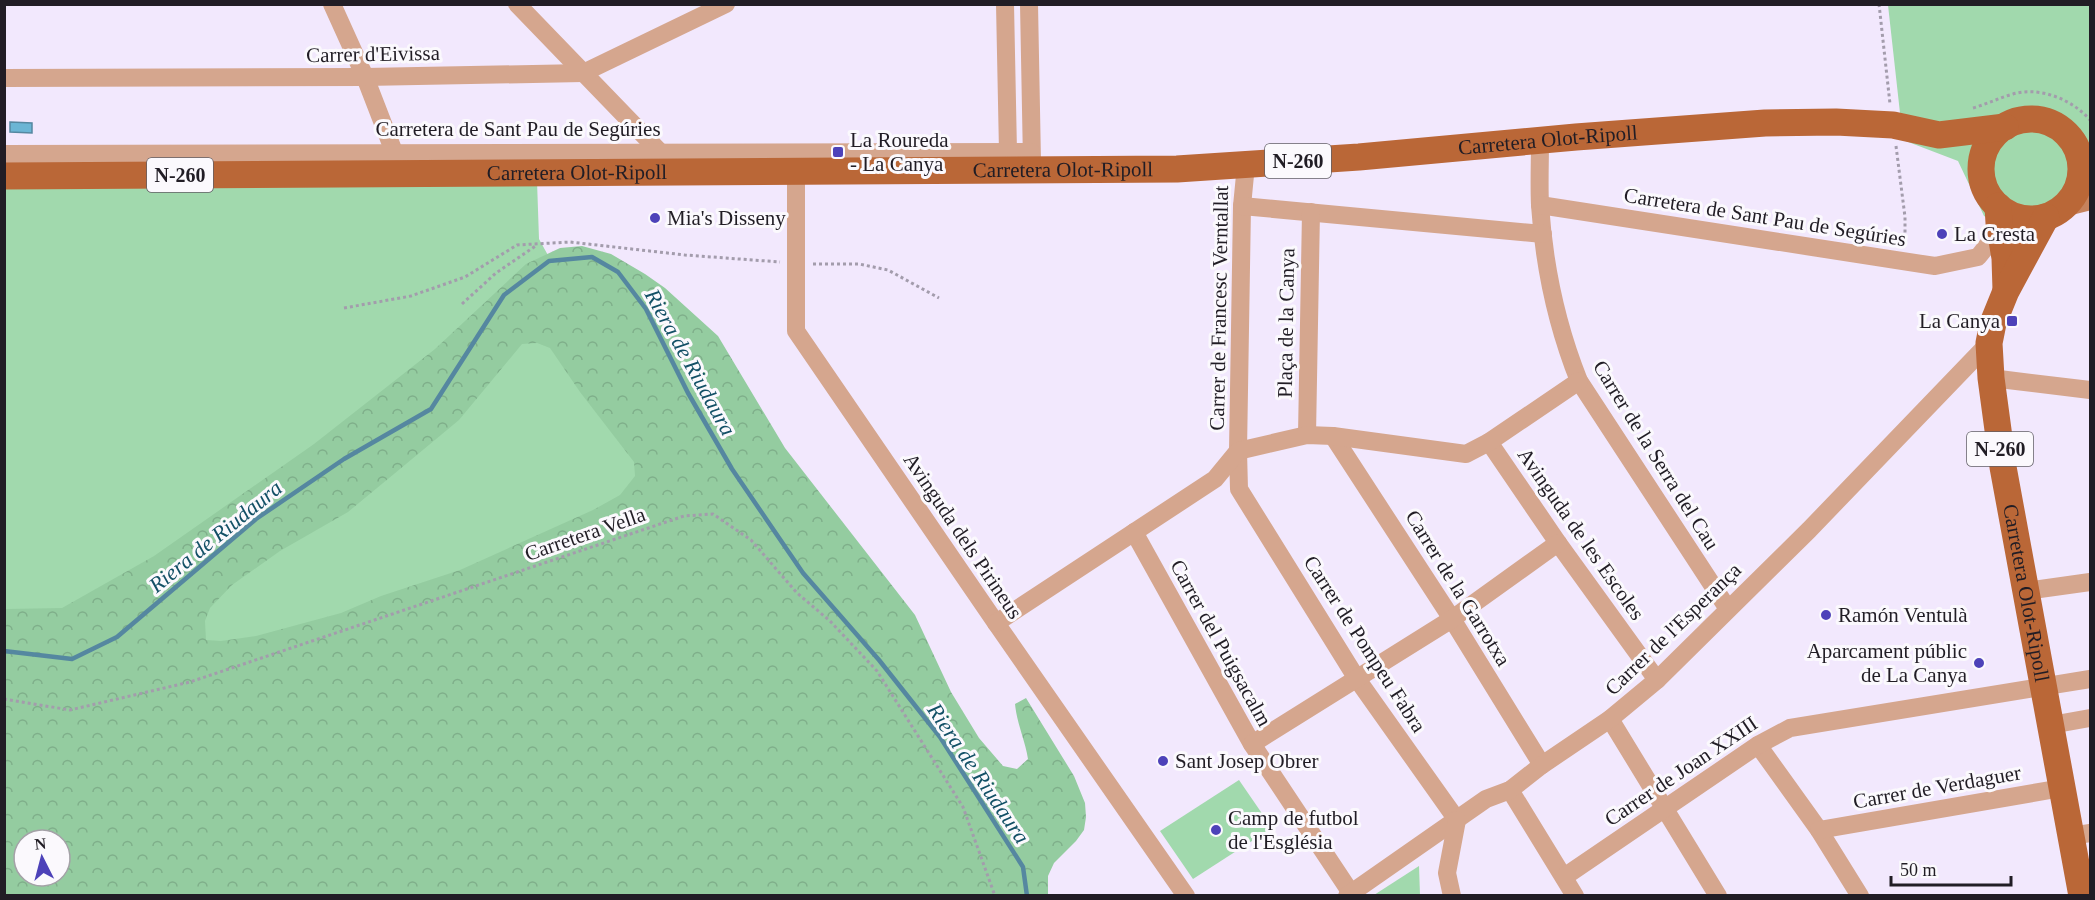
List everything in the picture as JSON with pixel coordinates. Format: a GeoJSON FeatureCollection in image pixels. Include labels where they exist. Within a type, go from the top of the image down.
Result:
{"type":"FeatureCollection","features":[{"type":"Feature","properties":{"kind":"main road","name":"N-260"},"geometry":{"type":"LineString","coordinates":[[2005,127],[2024,120],[2044,121],[2054,125],[2070,138],[2085,160],[2079,182],[2068,206]]}},
{"type":"Feature","properties":{"kind":"main road","name":"Carretera Olot-Ripoll"},"geometry":{"type":"LineString","coordinates":[[4,176],[796,172],[1032,161],[1177,169],[1765,123],[1827,122],[1893,125],[1940,135],[2005,127]]}},
{"type":"Feature","properties":{"kind":"main road"},"geometry":{"type":"LineString","coordinates":[[1981,167],[1986,147],[1994,135],[2005,127]]}},
{"type":"Feature","properties":{"kind":"main road","name":"Carretera Olot-Ripoll"},"geometry":{"type":"LineString","coordinates":[[1940,135],[1981,167]]}},
{"type":"Feature","properties":{"kind":"main road","name":"N-260"},"geometry":{"type":"LineString","coordinates":[[1981,167],[1981,176],[1987,193],[1998,215]]}},
{"type":"Feature","properties":{"kind":"main road","name":"Carretera Olot-Ripoll"},"geometry":{"type":"LineString","coordinates":[[2068,206],[2006,291],[1993,323],[1989,343],[1991,378],[2003,467],[2062,788],[2081,835],[2082,896]]}},
{"type":"Feature","properties":{"kind":"main road"},"geometry":{"type":"LineString","coordinates":[[1998,215],[2025,219],[2068,206]]}},
{"type":"Feature","properties":{"kind":"main road","name":"Carretera Olot-Ripoll"},"geometry":{"type":"LineString","coordinates":[[1998,215],[2006,258],[2006,291]]}},
{"type":"Feature","properties":{"kind":"street"},"geometry":{"type":"LineString","coordinates":[[518,4],[659,151]]}},
{"type":"Feature","properties":{"kind":"street","name":"Carrer d'Eivissa"},"geometry":{"type":"LineString","coordinates":[[4,78],[365,77],[583,73],[726,4]]}},
{"type":"Feature","properties":{"kind":"street"},"geometry":{"type":"LineString","coordinates":[[1005,4],[1008,152]]}},
{"type":"Feature","properties":{"kind":"street"},"geometry":{"type":"LineString","coordinates":[[1029,4],[1032,161]]}},
{"type":"Feature","properties":{"kind":"street"},"geometry":{"type":"LineString","coordinates":[[337,7],[394,152]]}},
{"type":"Feature","properties":{"kind":"street","name":"Carrer de la Serra del Cau"},"geometry":{"type":"LineString","coordinates":[[1540,141],[1540,205],[1548,272],[1570,360],[1579,381],[1728,609]]}},
{"type":"Feature","properties":{"kind":"street","name":"Carretera de Sant Pau de Segúries"},"geometry":{"type":"LineString","coordinates":[[4,154],[1008,152],[1032,161]]}},
{"type":"Feature","properties":{"kind":"street","name":"Carrer de Francesc Verntallat"},"geometry":{"type":"LineString","coordinates":[[1239,489],[1242,206],[1246,165]]}},
{"type":"Feature","properties":{"kind":"street","name":"Avinguda dels Pirineus"},"geometry":{"type":"LineString","coordinates":[[796,172],[796,331],[1186,896]]}},
{"type":"Feature","properties":{"kind":"street","name":"Carretera de Sant Pau de Segúries"},"geometry":{"type":"LineString","coordinates":[[1540,205],[1935,266],[1977,257],[1994,237],[1998,215]]}},
{"type":"Feature","properties":{"kind":"street"},"geometry":{"type":"LineString","coordinates":[[1242,206],[1543,234]]}},
{"type":"Feature","properties":{"kind":"street","name":"Plaça de la Canya"},"geometry":{"type":"LineString","coordinates":[[1307,435],[1311,212]]}},
{"type":"Feature","properties":{"kind":"street","name":"Carrer de l'Esperança"},"geometry":{"type":"LineString","coordinates":[[1349,894],[1486,799],[1510,790],[1542,765],[1610,719],[1657,680],[1809,530],[1989,343]]}},
{"type":"Feature","properties":{"kind":"street"},"geometry":{"type":"LineString","coordinates":[[1991,378],[2091,390]]}},
{"type":"Feature","properties":{"kind":"street"},"geometry":{"type":"LineString","coordinates":[[1238,451],[1307,435],[1334,436],[1466,454],[1489,442],[1579,381]]}},
{"type":"Feature","properties":{"kind":"street","name":"Carrer de la Garrotxa"},"geometry":{"type":"LineString","coordinates":[[1334,436],[1452,619],[1542,765]]}},
{"type":"Feature","properties":{"kind":"street","name":"Avinguda de les Escoles"},"geometry":{"type":"LineString","coordinates":[[1489,442],[1558,543],[1657,680]]}},
{"type":"Feature","properties":{"kind":"street","name":"Carrer de Francesc Verntallat"},"geometry":{"type":"LineString","coordinates":[[996,623],[1215,479],[1238,451]]}},
{"type":"Feature","properties":{"kind":"street","name":"Carrer de Pompeu Fabra"},"geometry":{"type":"LineString","coordinates":[[1239,489],[1357,679],[1457,820]]}},
{"type":"Feature","properties":{"kind":"street","name":"Carrer del Puigsacalm"},"geometry":{"type":"LineString","coordinates":[[1134,532],[1252,744],[1349,894]]}},
{"type":"Feature","properties":{"kind":"street"},"geometry":{"type":"LineString","coordinates":[[1252,744],[1452,619],[1558,543]]}},
{"type":"Feature","properties":{"kind":"street"},"geometry":{"type":"LineString","coordinates":[[2026,591],[2091,582]]}},
{"type":"Feature","properties":{"kind":"street","name":"Carrer de Joan XXIII"},"geometry":{"type":"LineString","coordinates":[[1564,877],[1758,745],[1790,728],[2091,679]]}},
{"type":"Feature","properties":{"kind":"street"},"geometry":{"type":"LineString","coordinates":[[2051,725],[2091,718]]}},
{"type":"Feature","properties":{"kind":"street"},"geometry":{"type":"LineString","coordinates":[[1610,719],[1718,896]]}},
{"type":"Feature","properties":{"kind":"street"},"geometry":{"type":"LineString","coordinates":[[1758,745],[1819,830],[1860,896]]}},
{"type":"Feature","properties":{"kind":"street","name":"Carrer de Verdaguer"},"geometry":{"type":"LineString","coordinates":[[1819,830],[2062,788]]}},
{"type":"Feature","properties":{"kind":"street"},"geometry":{"type":"LineString","coordinates":[[1510,790],[1575,896]]}},
{"type":"Feature","properties":{"kind":"street"},"geometry":{"type":"LineString","coordinates":[[1452,896],[1447,873],[1457,820]]}},
{"type":"Feature","properties":{"kind":"path"},"geometry":{"type":"LineString","coordinates":[[1879,4],[1883,58],[1905,217],[1905,261]]}},
{"type":"Feature","properties":{"kind":"path"},"geometry":{"type":"LineString","coordinates":[[1966,110],[2015,93],[2040,93],[2062,98],[2091,120]]}},
{"type":"Feature","properties":{"kind":"path"},"geometry":{"type":"LineString","coordinates":[[344,308],[411,296],[465,277],[517,245],[570,242],[796,264],[859,264],[888,270],[939,298]]}},
{"type":"Feature","properties":{"kind":"path"},"geometry":{"type":"LineString","coordinates":[[462,304],[496,273],[539,244]]}},
{"type":"Feature","properties":{"kind":"path","name":"Carretera Vella"},"geometry":{"type":"LineString","coordinates":[[4,699],[70,710],[190,682],[684,516],[713,514],[751,540],[797,593],[830,621],[877,671],[963,807],[995,896]]}},
{"type":"Feature","properties":{"kind":"green space"},"geometry":{"type":"Polygon","coordinates":[[[1888,5],[2090,5],[2090,205],[2055,225],[2024,233],[2015,232],[1984,216],[1958,161],[1903,140],[1888,5]]]}},
{"type":"Feature","properties":{"kind":"green space"},"geometry":{"type":"Polygon","coordinates":[[[4,162],[537,181],[539,239],[560,277],[872,625],[72,874],[72,828],[12,828],[12,888],[27,888],[5,895],[4,162]]]}},
{"type":"Feature","properties":{"kind":"green space"},"geometry":{"type":"Polygon","coordinates":[[[582,246],[611,254],[665,288],[718,336],[785,448],[915,615],[951,692],[979,738],[1003,766],[1017,769],[1028,759],[1015,704],[1026,698],[1074,776],[1085,803],[1084,830],[1054,863],[1048,876],[1048,895],[5,895],[5,609],[62,608],[154,556],[314,444],[435,349],[526,264],[560,248],[582,246]],[[537,343],[522,344],[459,420],[348,512],[280,551],[232,585],[210,608],[205,621],[206,640],[221,641],[256,636],[341,613],[381,596],[460,570],[593,510],[620,495],[635,476],[634,462],[580,392],[550,348],[537,343]]]}},
{"type":"Feature","properties":{"kind":"green space","name":"Camp de futbol de l'Església"},"geometry":{"type":"Polygon","coordinates":[[[1239,780],[1272,828],[1193,879],[1160,831],[1239,780]]]}},
{"type":"Feature","properties":{"kind":"green space"},"geometry":{"type":"Polygon","coordinates":[[[1419,866],[1420,895],[1374,895],[1419,866]]]}},
{"type":"Feature","properties":{"kind":"water"},"geometry":{"type":"Polygon","coordinates":[[[10,122],[32,123],[32,133],[10,132],[10,122]]]}},
{"type":"Feature","properties":{"kind":"waterway","name":"Riera de Riudaura"},"geometry":{"type":"LineString","coordinates":[[4,651],[72,659],[117,637],[256,519],[344,459],[431,409],[504,295],[549,261],[592,257],[618,272],[646,309],[688,393],[732,469],[803,573],[879,660],[940,737],[1023,867],[1027,896]]}},
{"type":"Feature","properties":{"kind":"place","name":"La Roureda - La Canya"},"geometry":{"type":"Point","coordinates":[838,152]}},
{"type":"Feature","properties":{"kind":"place","name":"Mia's Disseny"},"geometry":{"type":"Point","coordinates":[655,218]}},
{"type":"Feature","properties":{"kind":"place","name":"La Cresta"},"geometry":{"type":"Point","coordinates":[1942,234]}},
{"type":"Feature","properties":{"kind":"place","name":"La Canya"},"geometry":{"type":"Point","coordinates":[2012,321]}},
{"type":"Feature","properties":{"kind":"place","name":"Ramón Ventulà"},"geometry":{"type":"Point","coordinates":[1826,615]}},
{"type":"Feature","properties":{"kind":"place","name":"Aparcament públic de La Canya"},"geometry":{"type":"Point","coordinates":[1979,663]}},
{"type":"Feature","properties":{"kind":"place","name":"Sant Josep Obrer"},"geometry":{"type":"Point","coordinates":[1163,761]}},
{"type":"Feature","properties":{"kind":"place","name":"Camp de futbol de l'Església"},"geometry":{"type":"Point","coordinates":[1216,830]}}]}
